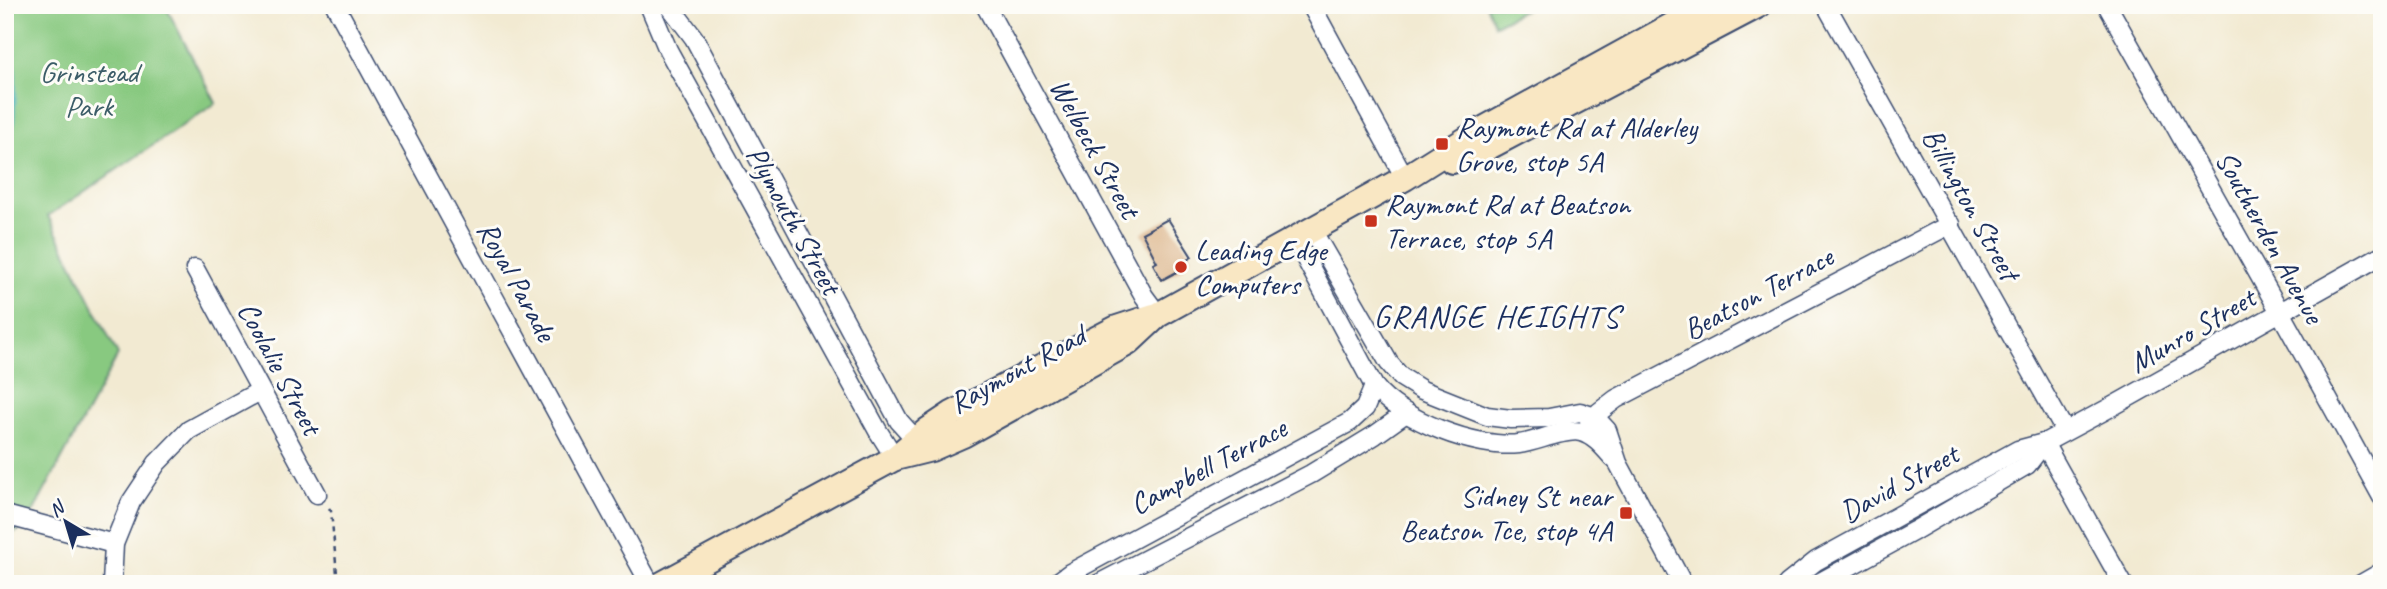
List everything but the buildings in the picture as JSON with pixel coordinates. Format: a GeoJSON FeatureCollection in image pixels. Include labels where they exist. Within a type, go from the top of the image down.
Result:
{"type":"FeatureCollection","features":[{"type":"Feature","properties":{"kind":"main road","name":"Raymont Road"},"geometry":{"type":"LineString","coordinates":[[662,584],[895,458],[952,414],[1117,328],[1158,315],[1405,178],[1478,132],[1709,5]]}},
{"type":"Feature","properties":{"kind":"main road","name":"Raymont Road"},"geometry":{"type":"LineString","coordinates":[[1405,178],[1485,149],[1759,5]]}},
{"type":"Feature","properties":{"kind":"main road","name":"Raymont Road"},"geometry":{"type":"LineString","coordinates":[[895,458],[931,449],[963,435],[1128,343],[1158,315]]}},
{"type":"Feature","properties":{"kind":"street","name":"Royal Parade"},"geometry":{"type":"LineString","coordinates":[[335,5],[650,584]]}},
{"type":"Feature","properties":{"kind":"street","name":"Plymouth Street"},"geometry":{"type":"LineString","coordinates":[[649,5],[668,50],[895,458]]}},
{"type":"Feature","properties":{"kind":"street","name":"Plymouth Street"},"geometry":{"type":"LineString","coordinates":[[669,5],[694,38],[900,421],[918,438]]}},
{"type":"Feature","properties":{"kind":"street","name":"Welbeck Street"},"geometry":{"type":"LineString","coordinates":[[985,5],[1144,296],[1158,315]]}},
{"type":"Feature","properties":{"kind":"street"},"geometry":{"type":"LineString","coordinates":[[1311,5],[1405,178]]}},
{"type":"Feature","properties":{"kind":"street","name":"Billington Street"},"geometry":{"type":"LineString","coordinates":[[1826,5],[2065,431]]}},
{"type":"Feature","properties":{"kind":"street","name":"Southerden Avenue"},"geometry":{"type":"LineString","coordinates":[[2107,5],[2382,497]]}},
{"type":"Feature","properties":{"kind":"street","name":"Beatson Terrace"},"geometry":{"type":"LineString","coordinates":[[1583,433],[1595,417],[1616,399],[1951,224]]}},
{"type":"Feature","properties":{"kind":"street"},"geometry":{"type":"LineString","coordinates":[[1304,235],[1397,373],[1430,395],[1494,418],[1549,418],[1580,412],[1595,417],[1607,430],[1618,463],[1683,584]]}},
{"type":"Feature","properties":{"kind":"street"},"geometry":{"type":"LineString","coordinates":[[1304,235],[1345,329],[1374,386],[1388,401],[1406,413],[1455,434],[1498,444],[1525,443],[1568,431],[1583,433],[1594,438],[1618,463]]}},
{"type":"Feature","properties":{"kind":"street","name":"Munro Street"},"geometry":{"type":"LineString","coordinates":[[2065,431],[2382,255]]}},
{"type":"Feature","properties":{"kind":"street","name":"Coolalie Street"},"geometry":{"type":"LineString","coordinates":[[195,269],[317,494]]}},
{"type":"Feature","properties":{"kind":"street"},"geometry":{"type":"LineString","coordinates":[[1345,329],[1363,319]]}},
{"type":"Feature","properties":{"kind":"street","name":"Campbell Terrace"},"geometry":{"type":"LineString","coordinates":[[1055,584],[1080,567],[1347,424],[1363,411],[1374,386]]}},
{"type":"Feature","properties":{"kind":"street"},"geometry":{"type":"LineString","coordinates":[[112,584],[114,544],[131,502],[157,463],[189,430],[260,391]]}},
{"type":"Feature","properties":{"kind":"street","name":"Campbell Terrace"},"geometry":{"type":"LineString","coordinates":[[1098,584],[1293,484],[1364,442],[1406,413]]}},
{"type":"Feature","properties":{"kind":"street"},"geometry":{"type":"LineString","coordinates":[[1347,424],[1364,442]]}},
{"type":"Feature","properties":{"kind":"street","name":"David Street"},"geometry":{"type":"LineString","coordinates":[[1787,584],[1816,561],[2006,456],[2044,443],[2065,431]]}},
{"type":"Feature","properties":{"kind":"street"},"geometry":{"type":"LineString","coordinates":[[2044,443],[2123,584]]}},
{"type":"Feature","properties":{"kind":"street","name":"David Street"},"geometry":{"type":"LineString","coordinates":[[1817,584],[2028,465],[2044,443]]}},
{"type":"Feature","properties":{"kind":"street"},"geometry":{"type":"LineString","coordinates":[[5,515],[114,544]]}},
{"type":"Feature","properties":{"kind":"street"},"geometry":{"type":"LineString","coordinates":[[2361,584],[2382,572]]}},
{"type":"Feature","properties":{"kind":"path"},"geometry":{"type":"LineString","coordinates":[[317,494],[331,511],[338,584]]}},
{"type":"Feature","properties":{"kind":"green space","name":"Grinstead Park"},"geometry":{"type":"Polygon","coordinates":[[[5,5],[165,5],[216,103],[48,216],[118,355],[25,527],[5,537],[5,5]]]}},
{"type":"Feature","properties":{"kind":"green space"},"geometry":{"type":"Polygon","coordinates":[[[1486,5],[1533,5],[1495,25],[1486,5]]]}},
{"type":"Feature","properties":{"kind":"green space"},"geometry":{"type":"Polygon","coordinates":[[[2020,455],[2023,459],[1818,575],[1814,573],[1814,569],[2020,455]]]}},
{"type":"Feature","properties":{"kind":"waterway"},"geometry":{"type":"LineString","coordinates":[[5,14],[14,81],[5,196]]}},
{"type":"Feature","properties":{"kind":"place","name":"Raymont Rd at Alderley Grove, stop 5A"},"geometry":{"type":"Point","coordinates":[1442,144]}},
{"type":"Feature","properties":{"kind":"place","name":"Raymont Rd at Beatson Terrace, stop 5A"},"geometry":{"type":"Point","coordinates":[1371,221]}},
{"type":"Feature","properties":{"kind":"place","name":"Leading Edge Computers"},"geometry":{"type":"Point","coordinates":[1181,267]}},
{"type":"Feature","properties":{"kind":"place","name":"Sidney St near Beatson Tce, stop 4A"},"geometry":{"type":"Point","coordinates":[1626,513]}},
{"type":"Feature","properties":{"kind":"district","name":"GRANGE HEIGHTS"},"geometry":{"type":"Point","coordinates":[1497,316]}}]}
